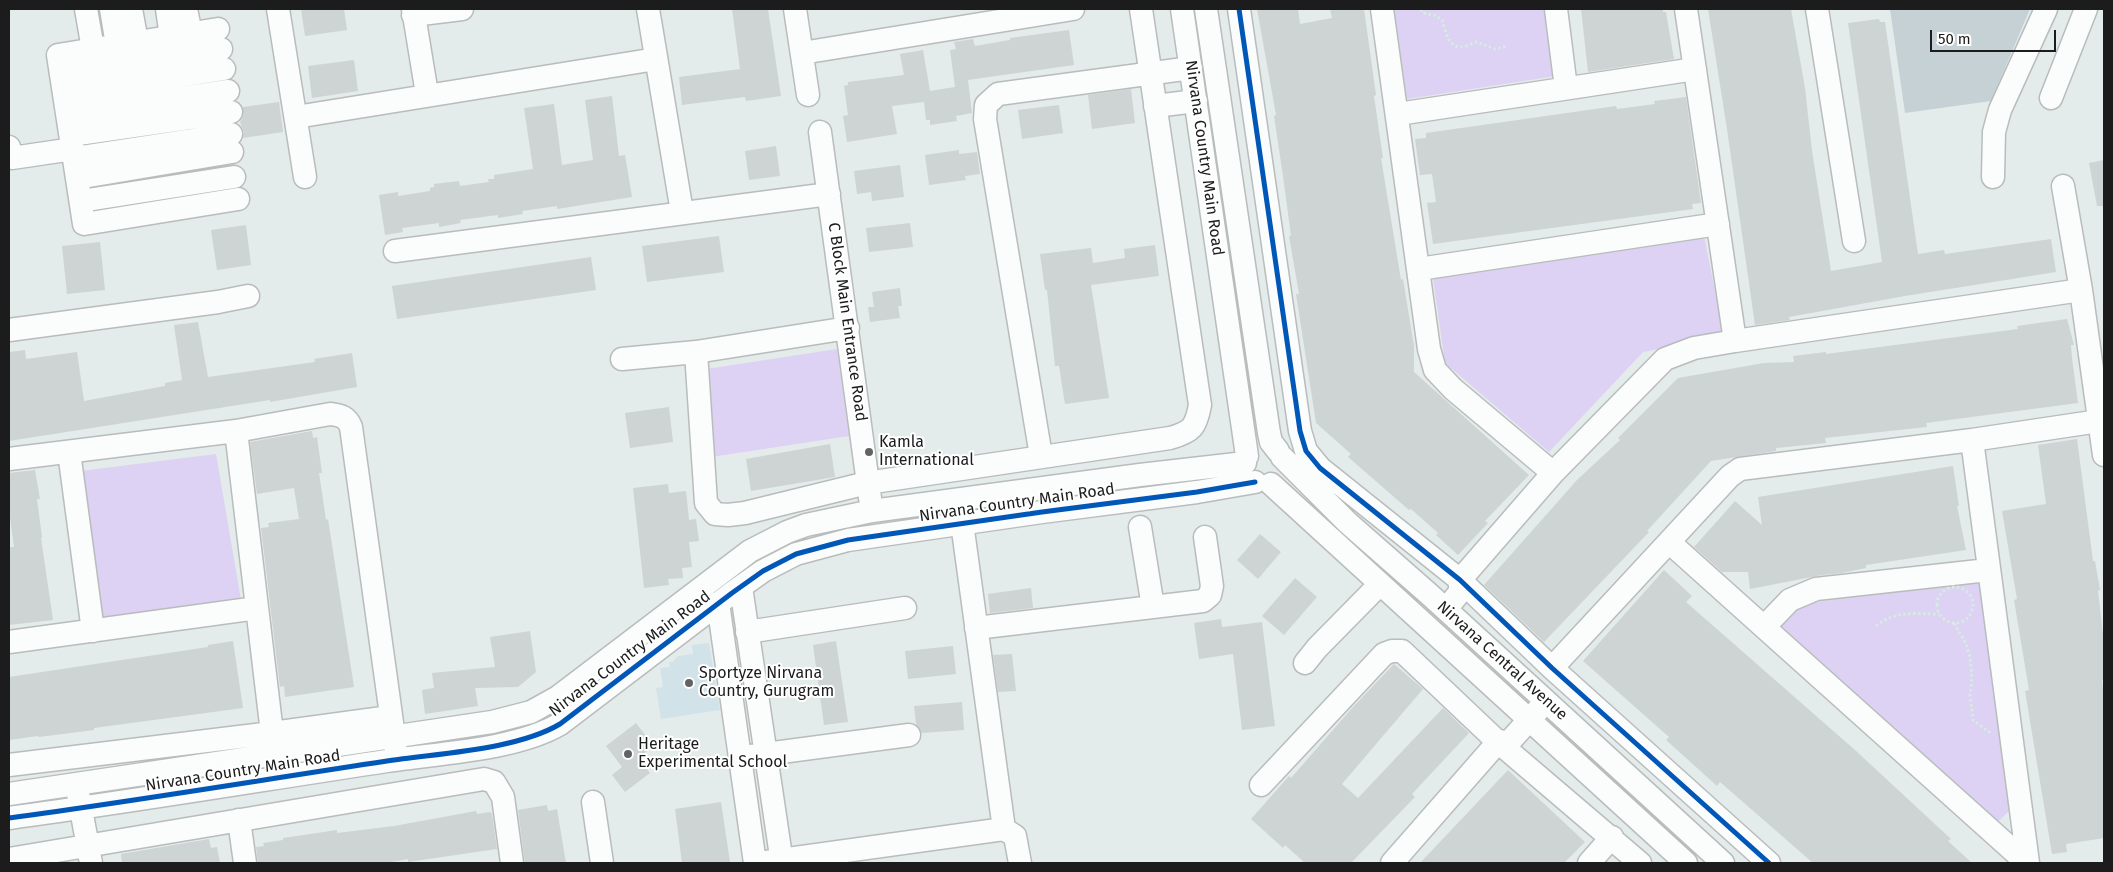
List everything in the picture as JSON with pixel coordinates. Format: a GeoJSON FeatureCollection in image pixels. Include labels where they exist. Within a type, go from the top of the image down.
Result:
{"type":"FeatureCollection","features":[{"type":"Feature","properties":{"kind":"street"},"geometry":{"type":"LineString","coordinates":[[86,9],[93,49]]}},
{"type":"Feature","properties":{"kind":"street"},"geometry":{"type":"LineString","coordinates":[[111,9],[226,91]]}},
{"type":"Feature","properties":{"kind":"street"},"geometry":{"type":"LineString","coordinates":[[131,9],[154,39]]}},
{"type":"Feature","properties":{"kind":"street"},"geometry":{"type":"LineString","coordinates":[[146,9],[154,39]]}},
{"type":"Feature","properties":{"kind":"street"},"geometry":{"type":"LineString","coordinates":[[154,39],[166,9]]}},
{"type":"Feature","properties":{"kind":"street"},"geometry":{"type":"LineString","coordinates":[[186,9],[154,39],[58,55],[81,201],[236,188]]}},
{"type":"Feature","properties":{"kind":"street"},"geometry":{"type":"LineString","coordinates":[[278,9],[305,177]]}},
{"type":"Feature","properties":{"kind":"street"},"geometry":{"type":"LineString","coordinates":[[427,94],[413,12],[462,9]]}},
{"type":"Feature","properties":{"kind":"street"},"geometry":{"type":"LineString","coordinates":[[648,9],[682,212]]}},
{"type":"Feature","properties":{"kind":"street"},"geometry":{"type":"LineString","coordinates":[[796,9],[808,95]]}},
{"type":"Feature","properties":{"kind":"street"},"geometry":{"type":"LineString","coordinates":[[802,53],[1008,14],[1073,9]]}},
{"type":"Feature","properties":{"kind":"street"},"geometry":{"type":"LineString","coordinates":[[696,352],[706,503],[715,514],[745,513],[877,482],[1170,438],[1185,434],[1197,421],[1200,405],[1141,9]]}},
{"type":"Feature","properties":{"kind":"street","name":"Nirvana Country Main Road"},"geometry":{"type":"LineString","coordinates":[[1182,9],[1254,471]]}},
{"type":"Feature","properties":{"kind":"street","name":"Nirvana Country Main Road"},"geometry":{"type":"LineString","coordinates":[[1206,9],[1269,433],[1271,442],[1280,454]]}},
{"type":"Feature","properties":{"kind":"street"},"geometry":{"type":"LineString","coordinates":[[1239,9],[1300,431],[1306,451],[1320,468],[1460,580],[1552,668],[1769,863]]}},
{"type":"Feature","properties":{"kind":"street"},"geometry":{"type":"LineString","coordinates":[[1382,9],[1429,349],[1435,370],[1453,389],[1553,473]]}},
{"type":"Feature","properties":{"kind":"street"},"geometry":{"type":"LineString","coordinates":[[1556,9],[1566,88]]}},
{"type":"Feature","properties":{"kind":"street"},"geometry":{"type":"LineString","coordinates":[[1686,9],[1735,341]]}},
{"type":"Feature","properties":{"kind":"street"},"geometry":{"type":"LineString","coordinates":[[1816,9],[1854,241]]}},
{"type":"Feature","properties":{"kind":"street"},"geometry":{"type":"LineString","coordinates":[[1993,177],[1994,132],[2000,110],[2046,9]]}},
{"type":"Feature","properties":{"kind":"street"},"geometry":{"type":"LineString","coordinates":[[2051,98],[2086,9]]}},
{"type":"Feature","properties":{"kind":"street"},"geometry":{"type":"LineString","coordinates":[[296,117],[427,94],[656,59]]}},
{"type":"Feature","properties":{"kind":"street"},"geometry":{"type":"LineString","coordinates":[[1041,456],[985,119],[986,105],[998,94],[1191,68]]}},
{"type":"Feature","properties":{"kind":"street"},"geometry":{"type":"LineString","coordinates":[[1398,114],[1695,69]]}},
{"type":"Feature","properties":{"kind":"street"},"geometry":{"type":"LineString","coordinates":[[70,129],[226,91]]}},
{"type":"Feature","properties":{"kind":"street"},"geometry":{"type":"LineString","coordinates":[[70,129],[226,91]]}},
{"type":"Feature","properties":{"kind":"street"},"geometry":{"type":"LineString","coordinates":[[9,146],[12,158],[70,129],[226,91]]}},
{"type":"Feature","properties":{"kind":"street"},"geometry":{"type":"LineString","coordinates":[[1156,106],[1196,101]]}},
{"type":"Feature","properties":{"kind":"street","name":"C Block Main Entrance Road"},"geometry":{"type":"LineString","coordinates":[[820,132],[848,328],[882,510],[877,536]]}},
{"type":"Feature","properties":{"kind":"street"},"geometry":{"type":"LineString","coordinates":[[2063,186],[2081,290],[2104,455]]}},
{"type":"Feature","properties":{"kind":"street"},"geometry":{"type":"LineString","coordinates":[[395,251],[829,194]]}},
{"type":"Feature","properties":{"kind":"street"},"geometry":{"type":"LineString","coordinates":[[1418,270],[1718,224]]}},
{"type":"Feature","properties":{"kind":"street"},"geometry":{"type":"LineString","coordinates":[[1460,580],[1553,473],[1665,359],[1694,348],[1735,341],[2081,290]]}},
{"type":"Feature","properties":{"kind":"street"},"geometry":{"type":"LineString","coordinates":[[9,330],[218,302],[248,296]]}},
{"type":"Feature","properties":{"kind":"street"},"geometry":{"type":"LineString","coordinates":[[622,359],[696,352],[848,328]]}},
{"type":"Feature","properties":{"kind":"street"},"geometry":{"type":"LineString","coordinates":[[9,459],[236,431],[330,414],[340,415],[348,420],[351,427],[397,759]]}},
{"type":"Feature","properties":{"kind":"street"},"geometry":{"type":"LineString","coordinates":[[1552,668],[1730,476],[1740,468],[1972,440],[2099,421]]}},
{"type":"Feature","properties":{"kind":"street"},"geometry":{"type":"LineString","coordinates":[[236,431],[272,733]]}},
{"type":"Feature","properties":{"kind":"street"},"geometry":{"type":"LineString","coordinates":[[1972,440],[2028,863]]}},
{"type":"Feature","properties":{"kind":"street"},"geometry":{"type":"LineString","coordinates":[[1265,446],[1280,454],[1284,471],[1281,477],[1254,471],[1258,447],[1265,446]]}},
{"type":"Feature","properties":{"kind":"street"},"geometry":{"type":"LineString","coordinates":[[69,452],[93,631]]}},
{"type":"Feature","properties":{"kind":"street","name":"Nirvana Central Avenue"},"geometry":{"type":"LineString","coordinates":[[1280,454],[1348,523],[1438,602],[1723,863]]}},
{"type":"Feature","properties":{"kind":"street","name":"Nirvana Country Main Road"},"geometry":{"type":"LineString","coordinates":[[9,794],[77,785],[392,727],[506,719],[539,709],[750,551],[787,532],[806,525],[882,510],[1140,474],[1254,471]]}},
{"type":"Feature","properties":{"kind":"street","name":"Nirvana Country Main Road"},"geometry":{"type":"LineString","coordinates":[[9,818],[496,745],[525,739],[552,729],[718,603],[763,571],[796,554],[834,543],[877,536],[1197,492],[1254,471]]}},
{"type":"Feature","properties":{"kind":"street","name":"Nirvana Central Avenue"},"geometry":{"type":"LineString","coordinates":[[1254,471],[1686,863]]}},
{"type":"Feature","properties":{"kind":"street"},"geometry":{"type":"LineString","coordinates":[[962,523],[1004,829]]}},
{"type":"Feature","properties":{"kind":"street"},"geometry":{"type":"LineString","coordinates":[[1140,527],[1153,607]]}},
{"type":"Feature","properties":{"kind":"street"},"geometry":{"type":"LineString","coordinates":[[976,628],[1203,601],[1210,595],[1212,586],[1205,537]]}},
{"type":"Feature","properties":{"kind":"street"},"geometry":{"type":"LineString","coordinates":[[1669,542],[2028,863]]}},
{"type":"Feature","properties":{"kind":"street"},"geometry":{"type":"LineString","coordinates":[[1764,627],[1790,600],[1816,589],[1988,570]]}},
{"type":"Feature","properties":{"kind":"street"},"geometry":{"type":"LineString","coordinates":[[1438,602],[1446,579],[1460,580]]}},
{"type":"Feature","properties":{"kind":"street"},"geometry":{"type":"LineString","coordinates":[[1305,663],[1317,648],[1380,584]]}},
{"type":"Feature","properties":{"kind":"street"},"geometry":{"type":"LineString","coordinates":[[741,587],[766,754],[774,862],[1004,829],[1015,836],[1020,863]]}},
{"type":"Feature","properties":{"kind":"street"},"geometry":{"type":"LineString","coordinates":[[718,603],[755,863]]}},
{"type":"Feature","properties":{"kind":"street"},"geometry":{"type":"LineString","coordinates":[[9,642],[257,608]]}},
{"type":"Feature","properties":{"kind":"street"},"geometry":{"type":"LineString","coordinates":[[747,632],[904,608]]}},
{"type":"Feature","properties":{"kind":"street"},"geometry":{"type":"LineString","coordinates":[[1261,784],[1384,654],[1392,651],[1402,651],[1498,742],[1612,837],[1640,863]]}},
{"type":"Feature","properties":{"kind":"street"},"geometry":{"type":"LineString","coordinates":[[1392,863],[1498,742],[1510,741],[1522,714],[1540,695]]}},
{"type":"Feature","properties":{"kind":"street"},"geometry":{"type":"LineString","coordinates":[[9,765],[272,733],[392,727]]}},
{"type":"Feature","properties":{"kind":"street"},"geometry":{"type":"LineString","coordinates":[[740,757],[909,735]]}},
{"type":"Feature","properties":{"kind":"street"},"geometry":{"type":"LineString","coordinates":[[9,859],[90,854],[239,820],[484,779],[494,782],[502,797],[512,863]]}},
{"type":"Feature","properties":{"kind":"street"},"geometry":{"type":"LineString","coordinates":[[77,785],[90,854]]}},
{"type":"Feature","properties":{"kind":"street"},"geometry":{"type":"LineString","coordinates":[[593,802],[602,863]]}},
{"type":"Feature","properties":{"kind":"street"},"geometry":{"type":"LineString","coordinates":[[239,820],[245,863]]}},
{"type":"Feature","properties":{"kind":"street"},"geometry":{"type":"LineString","coordinates":[[1589,863],[1612,837]]}},
{"type":"Feature","properties":{"kind":"path"},"geometry":{"type":"LineString","coordinates":[[1421,9],[1423,13],[1434,15],[1442,20],[1447,38],[1455,46],[1464,47],[1477,42],[1495,49],[1507,46]]}},
{"type":"Feature","properties":{"kind":"path"},"geometry":{"type":"LineString","coordinates":[[1952,588],[1963,590],[1971,598],[1972,610],[1965,620],[1954,623],[1948,622],[1939,614],[1937,603],[1941,593],[1952,588]]}},
{"type":"Feature","properties":{"kind":"path"},"geometry":{"type":"LineString","coordinates":[[1876,626],[1884,619],[1896,615],[1908,613],[1939,614]]}},
{"type":"Feature","properties":{"kind":"path"},"geometry":{"type":"LineString","coordinates":[[1954,623],[1963,638],[1970,657],[1972,678],[1970,696],[1973,720],[1990,733],[2004,737],[2011,736]]}},
{"type":"Feature","properties":{"kind":"shaded area"},"geometry":{"type":"Polygon","coordinates":[[[1394,9],[1547,9],[1556,76],[1407,99],[1394,9]]]}},
{"type":"Feature","properties":{"kind":"shaded area"},"geometry":{"type":"Polygon","coordinates":[[[1890,9],[2030,9],[1991,101],[1905,113],[1890,9]]]}},
{"type":"Feature","properties":{"kind":"shaded area"},"geometry":{"type":"Polygon","coordinates":[[[1704,236],[1724,336],[1643,352],[1549,452],[1445,363],[1433,278],[1704,236]]]}},
{"type":"Feature","properties":{"kind":"shaded area"},"geometry":{"type":"Polygon","coordinates":[[[837,349],[849,436],[711,457],[700,370],[837,349]]]}},
{"type":"Feature","properties":{"kind":"shaded area"},"geometry":{"type":"Polygon","coordinates":[[[216,454],[241,600],[102,619],[81,471],[216,454]]]}},
{"type":"Feature","properties":{"kind":"shaded area"},"geometry":{"type":"Polygon","coordinates":[[[1980,580],[2011,809],[1992,828],[1774,628],[1794,605],[1980,580]]]}},
{"type":"Feature","properties":{"kind":"shaded area","name":"Sportyze Nirvana Country, Gurugram"},"geometry":{"type":"Polygon","coordinates":[[[709,643],[720,710],[661,719],[656,688],[663,687],[660,668],[670,667],[669,662],[673,662],[678,656],[693,654],[692,645],[709,643]]]}},
{"type":"Feature","properties":{"kind":"building"},"geometry":{"type":"Polygon","coordinates":[[[301,9],[344,9],[347,30],[305,36],[301,9]]]}},
{"type":"Feature","properties":{"kind":"building"},"geometry":{"type":"Polygon","coordinates":[[[732,9],[768,9],[781,96],[746,101],[745,97],[682,105],[679,77],[740,69],[732,9]]]}},
{"type":"Feature","properties":{"kind":"building"},"geometry":{"type":"Polygon","coordinates":[[[1257,9],[1298,9],[1300,24],[1332,18],[1330,9],[1364,9],[1376,95],[1374,96],[1383,158],[1381,158],[1414,346],[1414,372],[1529,475],[1485,521],[1488,523],[1458,555],[1436,535],[1438,533],[1348,457],[1351,454],[1316,423],[1296,294],[1299,294],[1289,236],[1291,236],[1274,116],[1276,115],[1257,9]]]}},
{"type":"Feature","properties":{"kind":"building"},"geometry":{"type":"Polygon","coordinates":[[[1581,9],[1663,9],[1663,12],[1666,12],[1674,59],[1588,72],[1581,9]]]}},
{"type":"Feature","properties":{"kind":"building"},"geometry":{"type":"Polygon","coordinates":[[[1708,9],[1791,9],[1805,88],[1812,151],[1831,271],[1882,262],[1848,23],[1879,19],[1880,22],[1885,22],[1918,254],[1944,250],[1945,254],[2051,239],[2056,272],[1905,296],[1789,317],[1790,320],[1755,325],[1708,9]]]}},
{"type":"Feature","properties":{"kind":"building"},"geometry":{"type":"Polygon","coordinates":[[[1069,30],[1074,65],[968,80],[972,113],[956,116],[957,121],[930,125],[930,120],[926,120],[924,102],[892,106],[897,134],[847,142],[843,116],[848,115],[844,86],[848,85],[848,82],[904,75],[900,54],[923,50],[930,91],[955,87],[950,50],[956,49],[954,42],[973,39],[975,46],[1010,40],[1010,38],[1069,30]]]}},
{"type":"Feature","properties":{"kind":"building"},"geometry":{"type":"Polygon","coordinates":[[[354,60],[358,91],[312,98],[308,66],[354,60]]]}},
{"type":"Feature","properties":{"kind":"building"},"geometry":{"type":"Polygon","coordinates":[[[1131,89],[1135,123],[1092,129],[1088,95],[1131,89]]]}},
{"type":"Feature","properties":{"kind":"building"},"geometry":{"type":"Polygon","coordinates":[[[612,96],[619,156],[625,155],[632,197],[557,209],[557,206],[522,211],[523,214],[498,218],[498,215],[460,220],[461,223],[439,227],[439,223],[402,228],[403,232],[385,235],[379,195],[398,192],[398,196],[430,191],[434,184],[459,181],[460,186],[489,182],[488,179],[494,179],[494,175],[533,169],[524,108],[554,104],[562,165],[593,160],[585,100],[612,96]]]}},
{"type":"Feature","properties":{"kind":"building"},"geometry":{"type":"Polygon","coordinates":[[[1686,97],[1701,203],[1692,204],[1693,209],[1433,244],[1427,203],[1436,202],[1432,174],[1420,175],[1415,139],[1426,138],[1426,133],[1616,106],[1617,109],[1655,104],[1654,101],[1686,97]]]}},
{"type":"Feature","properties":{"kind":"building"},"geometry":{"type":"Polygon","coordinates":[[[279,102],[283,132],[243,138],[244,132],[240,122],[243,116],[243,107],[279,102]]]}},
{"type":"Feature","properties":{"kind":"building"},"geometry":{"type":"Polygon","coordinates":[[[1059,105],[1063,133],[1022,139],[1018,110],[1059,105]]]}},
{"type":"Feature","properties":{"kind":"building"},"geometry":{"type":"Polygon","coordinates":[[[776,146],[780,176],[749,180],[745,151],[776,146]]]}},
{"type":"Feature","properties":{"kind":"building"},"geometry":{"type":"Polygon","coordinates":[[[959,150],[959,154],[977,152],[980,174],[965,176],[966,180],[929,185],[925,155],[959,150]]]}},
{"type":"Feature","properties":{"kind":"building"},"geometry":{"type":"Polygon","coordinates":[[[2104,160],[2104,206],[2097,206],[2089,163],[2104,160]]]}},
{"type":"Feature","properties":{"kind":"building"},"geometry":{"type":"Polygon","coordinates":[[[900,165],[904,197],[872,201],[871,192],[857,194],[854,171],[900,165]]]}},
{"type":"Feature","properties":{"kind":"building"},"geometry":{"type":"Polygon","coordinates":[[[910,223],[913,247],[869,252],[866,228],[910,223]]]}},
{"type":"Feature","properties":{"kind":"building"},"geometry":{"type":"Polygon","coordinates":[[[246,225],[251,265],[217,270],[211,230],[246,225]]]}},
{"type":"Feature","properties":{"kind":"building"},"geometry":{"type":"Polygon","coordinates":[[[719,236],[724,272],[647,282],[642,246],[719,236]]]}},
{"type":"Feature","properties":{"kind":"building"},"geometry":{"type":"Polygon","coordinates":[[[100,242],[105,290],[67,294],[62,246],[100,242]]]}},
{"type":"Feature","properties":{"kind":"building"},"geometry":{"type":"Polygon","coordinates":[[[1155,245],[1159,276],[1091,285],[1109,398],[1065,404],[1059,366],[1055,366],[1047,290],[1045,290],[1040,254],[1091,248],[1093,263],[1125,258],[1124,249],[1155,245]]]}},
{"type":"Feature","properties":{"kind":"building"},"geometry":{"type":"Polygon","coordinates":[[[591,257],[596,290],[397,319],[392,286],[591,257]]]}},
{"type":"Feature","properties":{"kind":"building"},"geometry":{"type":"Polygon","coordinates":[[[900,288],[902,306],[898,306],[900,318],[870,322],[868,307],[874,307],[872,292],[900,288]]]}},
{"type":"Feature","properties":{"kind":"building"},"geometry":{"type":"Polygon","coordinates":[[[2067,319],[2074,345],[2071,345],[2078,403],[1926,423],[1927,427],[1825,438],[1826,443],[1776,448],[1776,451],[1711,461],[1647,531],[1649,532],[1544,642],[1484,585],[1577,480],[1620,440],[1618,438],[1678,378],[1764,363],[1794,362],[1793,356],[1826,352],[1826,354],[2018,329],[2017,326],[2067,319]]]}},
{"type":"Feature","properties":{"kind":"building"},"geometry":{"type":"Polygon","coordinates":[[[198,322],[208,377],[315,362],[314,359],[352,353],[357,387],[9,441],[9,352],[25,350],[26,359],[77,352],[84,401],[165,386],[165,383],[182,380],[174,325],[198,322]]]}},
{"type":"Feature","properties":{"kind":"building"},"geometry":{"type":"Polygon","coordinates":[[[669,407],[673,442],[630,448],[625,413],[669,407]]]}},
{"type":"Feature","properties":{"kind":"building"},"geometry":{"type":"Polygon","coordinates":[[[312,431],[313,438],[317,437],[322,473],[319,473],[354,687],[285,697],[284,686],[280,687],[261,528],[269,527],[268,523],[299,519],[294,488],[257,494],[250,442],[312,431]]]}},
{"type":"Feature","properties":{"kind":"building"},"geometry":{"type":"Polygon","coordinates":[[[2077,439],[2093,561],[2095,561],[2100,590],[2098,591],[2104,643],[2104,680],[2102,680],[2104,698],[2104,838],[2066,844],[2067,852],[2052,854],[2025,691],[2029,690],[2014,600],[2017,599],[2002,511],[2046,504],[2038,445],[2077,439]]]}},
{"type":"Feature","properties":{"kind":"building"},"geometry":{"type":"Polygon","coordinates":[[[830,444],[835,477],[751,491],[746,459],[830,444]]]}},
{"type":"Feature","properties":{"kind":"building"},"geometry":{"type":"Polygon","coordinates":[[[1953,466],[1959,506],[1957,506],[1966,550],[1866,565],[1866,568],[1842,573],[1750,589],[1748,572],[1722,572],[1694,547],[1735,501],[1762,525],[1758,497],[1953,466]]]}},
{"type":"Feature","properties":{"kind":"building"},"geometry":{"type":"Polygon","coordinates":[[[35,470],[40,499],[37,499],[41,538],[53,620],[9,625],[9,547],[14,547],[9,510],[9,473],[35,470]]]}},
{"type":"Feature","properties":{"kind":"building"},"geometry":{"type":"Polygon","coordinates":[[[668,484],[669,493],[686,491],[689,520],[696,519],[699,541],[689,542],[692,567],[682,568],[683,578],[668,579],[669,585],[644,588],[633,488],[668,484]]]}},
{"type":"Feature","properties":{"kind":"building"},"geometry":{"type":"Polygon","coordinates":[[[1260,534],[1281,552],[1258,579],[1237,560],[1260,534]]]}},
{"type":"Feature","properties":{"kind":"building"},"geometry":{"type":"Polygon","coordinates":[[[1664,570],[1692,596],[1686,602],[1855,750],[1951,839],[1948,841],[1972,863],[1813,863],[1720,782],[1717,786],[1666,740],[1669,737],[1583,661],[1664,570]]]}},
{"type":"Feature","properties":{"kind":"building"},"geometry":{"type":"Polygon","coordinates":[[[1295,578],[1317,597],[1284,635],[1262,616],[1295,578]]]}},
{"type":"Feature","properties":{"kind":"building"},"geometry":{"type":"Polygon","coordinates":[[[1031,588],[1033,608],[990,613],[988,594],[1031,588]]]}},
{"type":"Feature","properties":{"kind":"building"},"geometry":{"type":"Polygon","coordinates":[[[1221,619],[1222,627],[1262,622],[1275,726],[1242,730],[1233,654],[1199,659],[1194,623],[1221,619]]]}},
{"type":"Feature","properties":{"kind":"building"},"geometry":{"type":"Polygon","coordinates":[[[530,631],[536,672],[518,687],[475,688],[478,706],[425,714],[422,690],[434,688],[432,673],[495,667],[490,637],[530,631]]]}},
{"type":"Feature","properties":{"kind":"building"},"geometry":{"type":"Polygon","coordinates":[[[233,641],[243,708],[94,728],[94,730],[9,740],[9,677],[208,647],[208,645],[233,641]]]}},
{"type":"Feature","properties":{"kind":"building"},"geometry":{"type":"Polygon","coordinates":[[[836,641],[848,722],[824,725],[813,645],[836,641]]]}},
{"type":"Feature","properties":{"kind":"building"},"geometry":{"type":"Polygon","coordinates":[[[953,646],[956,674],[908,679],[905,651],[953,646]]]}},
{"type":"Feature","properties":{"kind":"building"},"geometry":{"type":"Polygon","coordinates":[[[1012,654],[1016,691],[998,692],[993,655],[1012,654]]]}},
{"type":"Feature","properties":{"kind":"building"},"geometry":{"type":"Polygon","coordinates":[[[1394,664],[1423,689],[1342,784],[1358,798],[1443,708],[1469,733],[1412,794],[1415,797],[1351,863],[1305,863],[1285,845],[1283,848],[1251,819],[1289,776],[1291,778],[1353,707],[1394,664]]]}},
{"type":"Feature","properties":{"kind":"building"},"geometry":{"type":"Polygon","coordinates":[[[962,702],[964,730],[922,733],[916,724],[914,706],[962,702]]]}},
{"type":"Feature","properties":{"kind":"building","name":"Heritage Experimental School"},"geometry":{"type":"Polygon","coordinates":[[[636,723],[646,736],[639,740],[647,751],[639,758],[650,773],[625,792],[612,775],[622,767],[606,746],[636,723]]]}},
{"type":"Feature","properties":{"kind":"building"},"geometry":{"type":"Polygon","coordinates":[[[1508,770],[1585,842],[1564,863],[1420,863],[1508,770]]]}},
{"type":"Feature","properties":{"kind":"building"},"geometry":{"type":"Polygon","coordinates":[[[721,802],[730,862],[682,863],[675,809],[721,802]]]}},
{"type":"Feature","properties":{"kind":"building"},"geometry":{"type":"Polygon","coordinates":[[[547,805],[548,811],[557,809],[566,863],[525,863],[518,810],[547,805]]]}},
{"type":"Feature","properties":{"kind":"building"},"geometry":{"type":"Polygon","coordinates":[[[476,811],[477,814],[490,812],[492,814],[497,849],[408,862],[408,859],[386,863],[258,863],[256,847],[264,846],[263,843],[283,840],[283,838],[337,830],[337,833],[394,826],[476,811]]]}},
{"type":"Feature","properties":{"kind":"building"},"geometry":{"type":"Polygon","coordinates":[[[209,839],[211,848],[217,847],[220,863],[122,863],[121,854],[209,839]]]}},
{"type":"Feature","properties":{"kind":"cycle path"},"geometry":{"type":"LineString","coordinates":[[1239,9],[1300,431],[1306,451],[1320,468],[1460,580],[1552,668],[1769,863]]}},
{"type":"Feature","properties":{"kind":"cycle path"},"geometry":{"type":"LineString","coordinates":[[9,818],[476,749],[522,740],[560,724],[732,593],[763,571],[796,554],[848,540],[1197,492],[1255,482]]}},
{"type":"Feature","properties":{"kind":"place","name":"Kamla International"},"geometry":{"type":"Point","coordinates":[869,452]}},
{"type":"Feature","properties":{"kind":"place","name":"Sportyze Nirvana Country, Gurugram"},"geometry":{"type":"Point","coordinates":[689,683]}},
{"type":"Feature","properties":{"kind":"place","name":"Heritage Experimental School"},"geometry":{"type":"Point","coordinates":[628,754]}}]}
